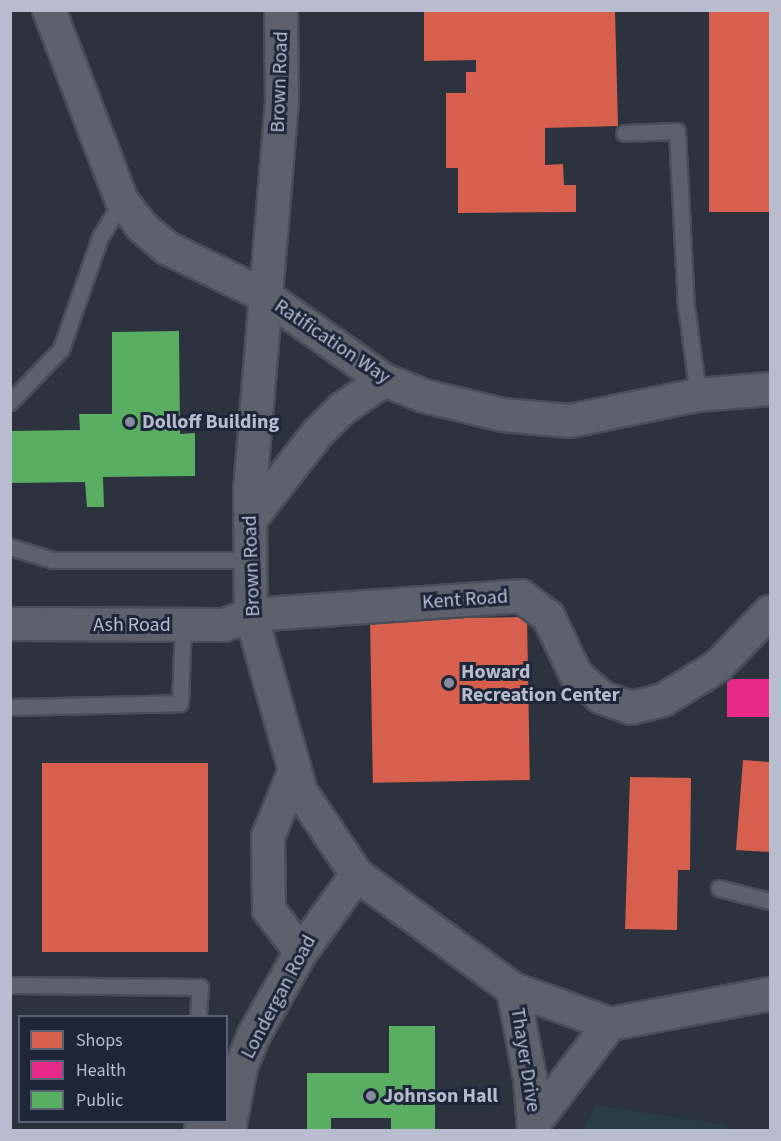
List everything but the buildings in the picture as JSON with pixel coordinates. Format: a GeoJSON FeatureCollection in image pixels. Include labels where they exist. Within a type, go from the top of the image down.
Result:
{"type":"FeatureCollection","features":[{"type":"Feature","properties":{"kind":"street","name":"Ratification Way"},"geometry":{"type":"LineString","coordinates":[[49,10],[122,201],[142,227],[167,248],[264,295],[384,380],[424,396],[503,415],[570,421],[698,395],[771,389]]}},
{"type":"Feature","properties":{"kind":"street","name":"Brown Road"},"geometry":{"type":"LineString","coordinates":[[281,10],[282,101],[264,295],[250,520],[251,615],[301,792],[357,874],[513,989],[610,1024]]}},
{"type":"Feature","properties":{"kind":"street"},"geometry":{"type":"LineString","coordinates":[[250,520],[323,427],[384,380]]}},
{"type":"Feature","properties":{"kind":"street","name":"Kent Road"},"geometry":{"type":"LineString","coordinates":[[251,615],[521,596],[548,616],[576,675],[600,697],[631,708],[663,700],[718,666],[771,612]]}},
{"type":"Feature","properties":{"kind":"street","name":"Ash Road"},"geometry":{"type":"LineString","coordinates":[[10,624],[224,625],[251,615]]}},
{"type":"Feature","properties":{"kind":"street"},"geometry":{"type":"LineString","coordinates":[[295,770],[268,837],[269,910],[301,952]]}},
{"type":"Feature","properties":{"kind":"street","name":"Londergan Road"},"geometry":{"type":"LineString","coordinates":[[229,1131],[246,1057],[301,952],[357,874]]}},
{"type":"Feature","properties":{"kind":"street","name":"Thayer Drive"},"geometry":{"type":"LineString","coordinates":[[513,989],[535,1126]]}},
{"type":"Feature","properties":{"kind":"street"},"geometry":{"type":"LineString","coordinates":[[535,1126],[610,1024],[769,996]]}},
{"type":"Feature","properties":{"kind":"lane"},"geometry":{"type":"LineString","coordinates":[[624,133],[677,131],[686,306],[698,395]]}},
{"type":"Feature","properties":{"kind":"lane"},"geometry":{"type":"LineString","coordinates":[[10,402],[61,349],[100,237],[122,201]]}},
{"type":"Feature","properties":{"kind":"lane"},"geometry":{"type":"LineString","coordinates":[[10,547],[53,560],[250,560]]}},
{"type":"Feature","properties":{"kind":"lane"},"geometry":{"type":"LineString","coordinates":[[10,707],[180,704],[183,626]]}},
{"type":"Feature","properties":{"kind":"lane"},"geometry":{"type":"LineString","coordinates":[[719,888],[771,901]]}},
{"type":"Feature","properties":{"kind":"lane"},"geometry":{"type":"LineString","coordinates":[[10,985],[200,987],[198,1015]]}},
{"type":"Feature","properties":{"kind":"lane"},"geometry":{"type":"LineString","coordinates":[[192,1126],[219,1131]]}},
{"type":"Feature","properties":{"kind":"shaded area"},"geometry":{"type":"Polygon","coordinates":[[[595,1105],[726,1125],[723,1130],[584,1130],[595,1105]]]}},
{"type":"Feature","properties":{"kind":"place","name":"Dolloff Building"},"geometry":{"type":"Point","coordinates":[130,422]}},
{"type":"Feature","properties":{"kind":"place","name":"Howard Recreation Center"},"geometry":{"type":"Point","coordinates":[449,683]}},
{"type":"Feature","properties":{"kind":"place","name":"Johnson Hall"},"geometry":{"type":"Point","coordinates":[371,1096]}}]}
